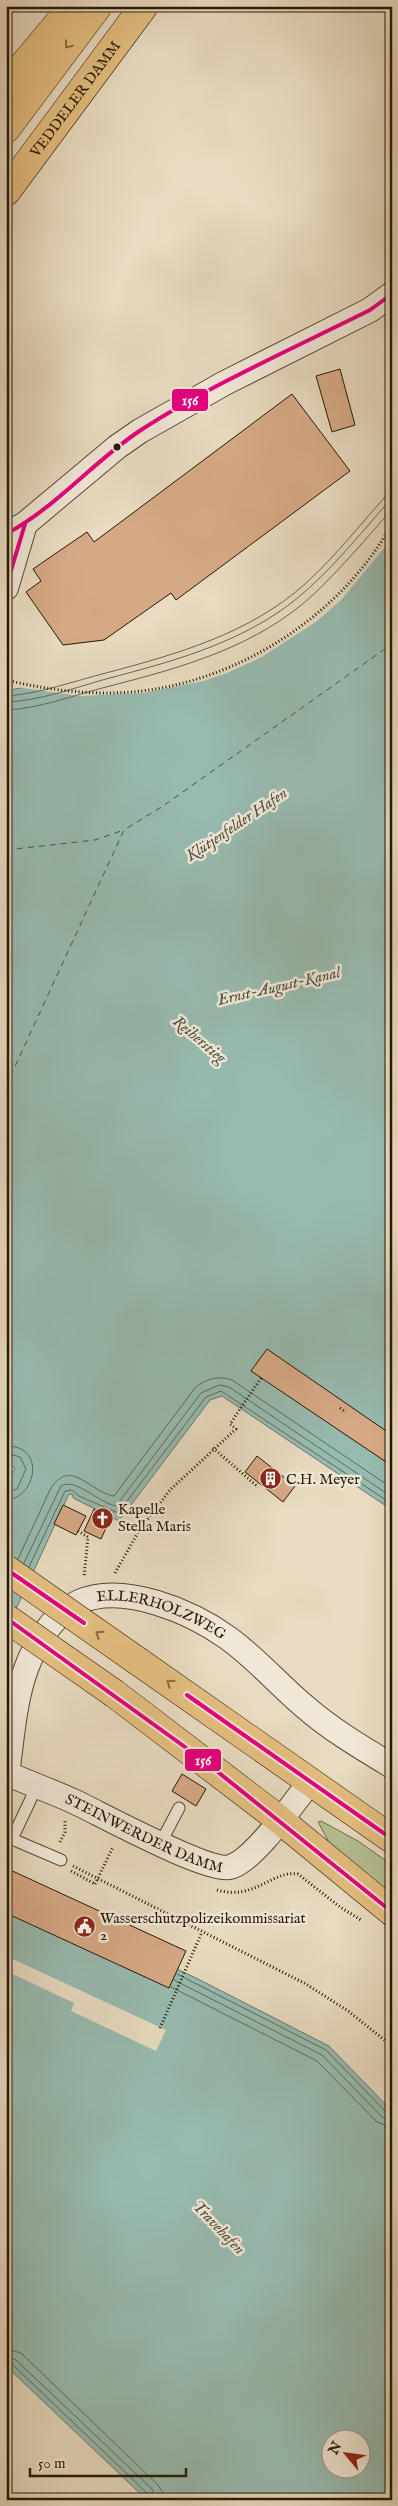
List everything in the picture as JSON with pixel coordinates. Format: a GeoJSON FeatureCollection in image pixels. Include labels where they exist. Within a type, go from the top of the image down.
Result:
{"type":"FeatureCollection","features":[{"type":"Feature","properties":{"kind":"main road"},"geometry":{"type":"LineString","coordinates":[[6,86],[61,20],[76,6]]}},
{"type":"Feature","properties":{"kind":"main road"},"geometry":{"type":"LineString","coordinates":[[6,129],[98,6]]}},
{"type":"Feature","properties":{"kind":"main road","name":"VEDDELER DAMM"},"geometry":{"type":"LineString","coordinates":[[6,192],[144,6]]}},
{"type":"Feature","properties":{"kind":"main road"},"geometry":{"type":"LineString","coordinates":[[6,1569],[392,1838]]}},
{"type":"Feature","properties":{"kind":"main road"},"geometry":{"type":"LineString","coordinates":[[6,1618],[114,1694],[280,1820],[392,1912]]}},
{"type":"Feature","properties":{"kind":"street"},"geometry":{"type":"LineString","coordinates":[[6,588],[16,529],[117,447],[194,399],[381,308],[392,294]]}},
{"type":"Feature","properties":{"kind":"street","name":"ELLERHOLZWEG"},"geometry":{"type":"LineString","coordinates":[[7,1774],[21,1683],[34,1650],[53,1623],[70,1607],[90,1599],[118,1596],[144,1600],[178,1611],[228,1638],[267,1669],[316,1716],[392,1766]]}},
{"type":"Feature","properties":{"kind":"street","name":"STEINWERDER DAMM"},"geometry":{"type":"LineString","coordinates":[[7,1774],[73,1802],[160,1844],[221,1868],[232,1867],[248,1856],[310,1782]]}},
{"type":"Feature","properties":{"kind":"lane"},"geometry":{"type":"LineString","coordinates":[[37,1786],[12,1838],[60,1862]]}},
{"type":"Feature","properties":{"kind":"lane"},"geometry":{"type":"LineString","coordinates":[[160,1844],[179,1808]]}},
{"type":"Feature","properties":{"kind":"path"},"geometry":{"type":"LineString","coordinates":[[6,680],[69,691],[109,693],[156,688],[238,664],[284,638],[322,608],[369,558],[392,524]]}},
{"type":"Feature","properties":{"kind":"path"},"geometry":{"type":"LineString","coordinates":[[118,1596],[114,1574],[140,1529],[170,1489],[236,1428],[230,1424],[236,1418],[261,1378]]}},
{"type":"Feature","properties":{"kind":"path"},"geometry":{"type":"LineString","coordinates":[[340,1408],[346,1412]]}},
{"type":"Feature","properties":{"kind":"path"},"geometry":{"type":"LineString","coordinates":[[213,1448],[258,1487]]}},
{"type":"Feature","properties":{"kind":"path"},"geometry":{"type":"LineString","coordinates":[[78,1531],[88,1537],[83,1584],[90,1599]]}},
{"type":"Feature","properties":{"kind":"path"},"geometry":{"type":"LineString","coordinates":[[60,1862],[65,1822],[73,1802]]}},
{"type":"Feature","properties":{"kind":"path"},"geometry":{"type":"LineString","coordinates":[[60,1862],[95,1884],[112,1847]]}},
{"type":"Feature","properties":{"kind":"path"},"geometry":{"type":"LineString","coordinates":[[60,1862],[306,1984],[348,2011],[392,2046]]}},
{"type":"Feature","properties":{"kind":"path"},"geometry":{"type":"LineString","coordinates":[[211,1888],[238,1893],[264,1886],[285,1875],[298,1874],[355,1917]]}},
{"type":"Feature","properties":{"kind":"path"},"geometry":{"type":"LineString","coordinates":[[160,2028],[202,1932]]}},
{"type":"Feature","properties":{"kind":"green space"},"geometry":{"type":"Polygon","coordinates":[[[321,1821],[358,1841],[392,1865],[392,1896],[331,1846],[318,1822],[321,1821]]]}},
{"type":"Feature","properties":{"kind":"water"},"geometry":{"type":"Polygon","coordinates":[[[392,481],[392,1510],[222,1396],[210,1400],[119,1521],[73,1498],[73,1495],[69,1494],[6,1631],[6,1486],[15,1468],[8,1464],[6,1468],[6,691],[122,665],[202,639],[239,623],[273,603],[302,580],[337,544],[392,481]]]}},
{"type":"Feature","properties":{"kind":"water","name":"Travehafen"},"geometry":{"type":"Polygon","coordinates":[[[6,1888],[198,1979],[329,2046],[392,2111],[392,2500],[147,2500],[6,2366],[6,1888]]]}},
{"type":"Feature","properties":{"kind":"pier"},"geometry":{"type":"Polygon","coordinates":[[[392,479],[392,536],[385,547],[341,600],[317,621],[262,657],[227,673],[203,681],[143,693],[80,696],[16,687],[157,652],[204,636],[265,605],[300,578],[392,479]]]}},
{"type":"Feature","properties":{"kind":"pier"},"geometry":{"type":"Polygon","coordinates":[[[6,1956],[166,2030],[156,2051],[71,2011],[74,2003],[6,1971],[6,1956]]]}},
{"type":"Feature","properties":{"kind":"building"},"geometry":{"type":"Polygon","coordinates":[[[340,369],[355,425],[332,432],[316,376],[340,369]]]}},
{"type":"Feature","properties":{"kind":"building"},"geometry":{"type":"Polygon","coordinates":[[[292,394],[350,471],[176,600],[171,593],[104,640],[63,645],[26,592],[41,581],[33,569],[87,532],[94,542],[292,394]]]}},
{"type":"Feature","properties":{"kind":"building"},"geometry":{"type":"Polygon","coordinates":[[[267,1349],[392,1435],[392,1466],[251,1371],[267,1349]]]}},
{"type":"Feature","properties":{"kind":"building","name":"C.H. Meyer"},"geometry":{"type":"Polygon","coordinates":[[[257,1456],[295,1486],[283,1502],[245,1472],[257,1456]]]}},
{"type":"Feature","properties":{"kind":"building"},"geometry":{"type":"Polygon","coordinates":[[[63,1505],[86,1516],[76,1535],[54,1524],[63,1505]]]}},
{"type":"Feature","properties":{"kind":"building"},"geometry":{"type":"Polygon","coordinates":[[[94,1509],[111,1517],[101,1539],[84,1531],[94,1509]]]}},
{"type":"Feature","properties":{"kind":"building"},"geometry":{"type":"Polygon","coordinates":[[[182,1774],[206,1789],[196,1806],[172,1791],[182,1774]]]}},
{"type":"Feature","properties":{"kind":"building","name":"Wasserschutzpolizeikommissariat 2"},"geometry":{"type":"Polygon","coordinates":[[[6,1868],[186,1951],[169,1988],[6,1913],[6,1868]]]}},
{"type":"Feature","properties":{"kind":"ferry route"},"geometry":{"type":"LineString","coordinates":[[6,1086],[124,830],[163,806],[392,644]]}},
{"type":"Feature","properties":{"kind":"ferry route"},"geometry":{"type":"LineString","coordinates":[[6,850],[95,840],[124,830]]}},
{"type":"Feature","properties":{"kind":"transit line","name":"156"},"geometry":{"type":"LineString","coordinates":[[6,534],[41,511],[121,444],[165,415],[252,368],[370,310],[392,294]]}},
{"type":"Feature","properties":{"kind":"transit line","name":"156"},"geometry":{"type":"LineString","coordinates":[[6,587],[25,524]]}},
{"type":"Feature","properties":{"kind":"transit line","name":"156"},"geometry":{"type":"LineString","coordinates":[[6,1569],[84,1623]]}},
{"type":"Feature","properties":{"kind":"transit line","name":"156"},"geometry":{"type":"LineString","coordinates":[[6,1618],[203,1760],[392,1912]]}},
{"type":"Feature","properties":{"kind":"transit line","name":"156"},"geometry":{"type":"LineString","coordinates":[[187,1695],[392,1839]]}},
{"type":"Feature","properties":{"kind":"place","name":"C.H. Meyer"},"geometry":{"type":"Point","coordinates":[270,1479]}},
{"type":"Feature","properties":{"kind":"place","name":"Kapelle Stella Maris"},"geometry":{"type":"Point","coordinates":[102,1518]}},
{"type":"Feature","properties":{"kind":"place","name":"Wasserschutzpolizeikommissariat 2"},"geometry":{"type":"Point","coordinates":[84,1927]}},
{"type":"Feature","properties":{"kind":"water label","name":"Klütjenfelder Hafen"},"geometry":{"type":"Point","coordinates":[237,825]}},
{"type":"Feature","properties":{"kind":"water label","name":"Ernst-August-Kanal"},"geometry":{"type":"Point","coordinates":[279,987]}},
{"type":"Feature","properties":{"kind":"water label","name":"Reiherstieg"},"geometry":{"type":"Point","coordinates":[199,1040]}}]}
